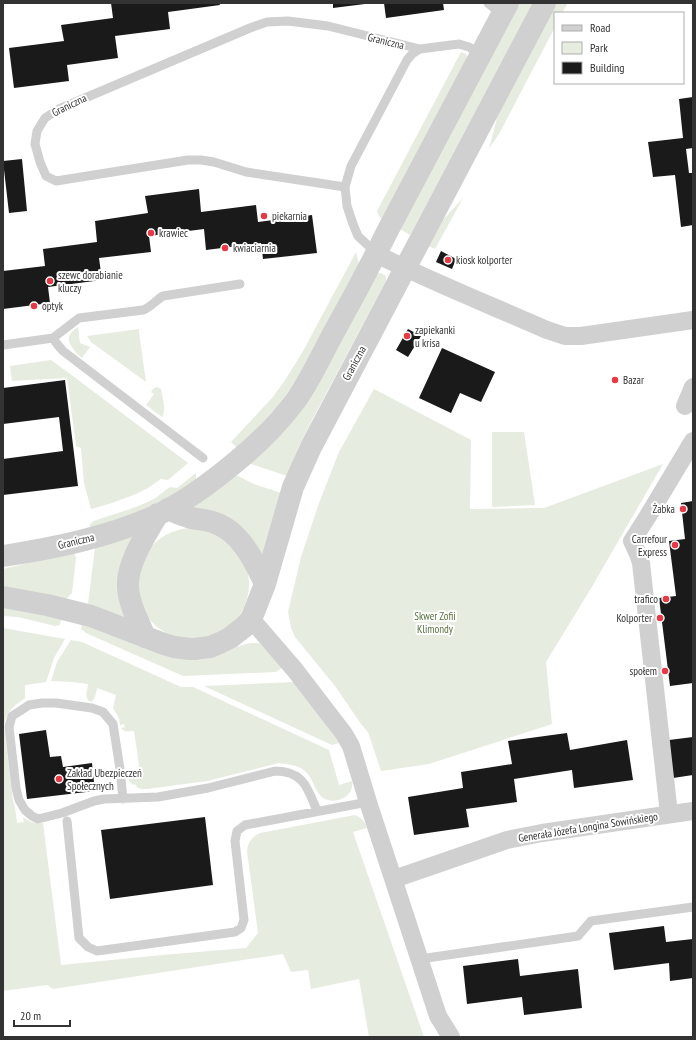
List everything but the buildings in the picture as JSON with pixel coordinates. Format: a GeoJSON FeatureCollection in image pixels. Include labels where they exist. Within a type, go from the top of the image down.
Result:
{"type":"FeatureCollection","features":[{"type":"Feature","properties":{"kind":"street","name":"Graniczna"},"geometry":{"type":"LineString","coordinates":[[265,584],[285,515],[303,462],[545,3]]}},
{"type":"Feature","properties":{"kind":"street","name":"Graniczna"},"geometry":{"type":"LineString","coordinates":[[3,556],[27,553],[84,540],[163,512],[195,493],[238,460],[267,433],[296,400],[314,369],[481,55],[499,7]]}},
{"type":"Feature","properties":{"kind":"street"},"geometry":{"type":"LineString","coordinates":[[376,254],[404,268],[547,330],[565,336],[581,336],[693,320]]}},
{"type":"Feature","properties":{"kind":"street"},"geometry":{"type":"LineString","coordinates":[[685,406],[693,387]]}},
{"type":"Feature","properties":{"kind":"street"},"geometry":{"type":"LineString","coordinates":[[669,814],[640,563],[632,541],[693,441]]}},
{"type":"Feature","properties":{"kind":"street"},"geometry":{"type":"LineString","coordinates":[[3,597],[47,605],[91,616],[145,637],[164,644],[183,649],[210,647],[230,638],[244,627],[251,619],[265,584],[254,560],[240,541],[228,530],[216,523],[163,512],[134,559],[128,579],[131,601],[145,637]]}},
{"type":"Feature","properties":{"kind":"street"},"geometry":{"type":"LineString","coordinates":[[251,619],[295,670],[344,734],[351,746],[438,1016],[451,1037]]}},
{"type":"Feature","properties":{"kind":"street","name":"Generała Józefa Longina Sowińskiego"},"geometry":{"type":"LineString","coordinates":[[394,879],[507,840],[542,832],[693,811]]}},
{"type":"Feature","properties":{"kind":"lane","name":"Graniczna"},"geometry":{"type":"LineString","coordinates":[[345,187],[246,172],[214,162],[201,160],[188,160],[56,181],[46,176],[40,162],[35,144],[37,131],[44,118],[58,108],[267,22],[288,21],[328,26],[420,49],[459,44],[468,47],[481,55]]}},
{"type":"Feature","properties":{"kind":"lane","name":"Graniczna"},"geometry":{"type":"LineString","coordinates":[[376,254],[358,236],[352,224],[347,206],[345,187],[351,166],[407,60],[412,54],[420,49]]}},
{"type":"Feature","properties":{"kind":"lane"},"geometry":{"type":"LineString","coordinates":[[3,345],[53,338],[79,318],[143,310],[151,307],[163,296],[240,284]]}},
{"type":"Feature","properties":{"kind":"lane"},"geometry":{"type":"LineString","coordinates":[[53,338],[63,351],[203,458]]}},
{"type":"Feature","properties":{"kind":"lane"},"geometry":{"type":"LineString","coordinates":[[122,799],[120,769],[113,724],[103,712],[92,708],[72,705],[42,703],[29,705],[12,716],[10,727],[16,788],[19,800],[25,810],[38,819],[62,813],[94,801],[104,799],[122,799],[158,797],[208,788],[275,771],[284,771],[294,774],[299,778],[305,784],[317,811]]}},
{"type":"Feature","properties":{"kind":"lane"},"geometry":{"type":"LineString","coordinates":[[67,821],[79,938],[88,947],[97,951],[235,932],[241,928],[244,920],[235,841],[237,831],[245,825],[368,802]]}},
{"type":"Feature","properties":{"kind":"lane"},"geometry":{"type":"LineString","coordinates":[[420,959],[578,936],[591,921],[693,907]]}},
{"type":"Feature","properties":{"kind":"green space"},"geometry":{"type":"Polygon","coordinates":[[[520,3],[533,3],[410,235],[400,229],[520,3]]]}},
{"type":"Feature","properties":{"kind":"green space"},"geometry":{"type":"Polygon","coordinates":[[[556,3],[568,3],[563,12],[554,12],[554,29],[500,132],[489,149],[498,114],[556,3]]]}},
{"type":"Feature","properties":{"kind":"green space"},"geometry":{"type":"Polygon","coordinates":[[[461,52],[466,54],[466,61],[382,219],[377,211],[461,52]]]}},
{"type":"Feature","properties":{"kind":"green space"},"geometry":{"type":"Polygon","coordinates":[[[463,198],[435,249],[428,246],[442,221],[463,198]]]}},
{"type":"Feature","properties":{"kind":"green space"},"geometry":{"type":"Polygon","coordinates":[[[356,252],[359,263],[307,362],[279,404],[253,433],[237,448],[231,442],[273,397],[285,380],[302,353],[356,252]]]}},
{"type":"Feature","properties":{"kind":"green space"},"geometry":{"type":"Polygon","coordinates":[[[380,273],[385,275],[386,281],[313,418],[299,446],[287,476],[251,464],[377,274],[380,273]]]}},
{"type":"Feature","properties":{"kind":"green space"},"geometry":{"type":"Polygon","coordinates":[[[78,327],[80,343],[90,347],[82,358],[71,346],[69,339],[73,331],[78,327]]]}},
{"type":"Feature","properties":{"kind":"green space"},"geometry":{"type":"Polygon","coordinates":[[[139,329],[146,382],[91,342],[87,336],[139,329]]]}},
{"type":"Feature","properties":{"kind":"green space"},"geometry":{"type":"Polygon","coordinates":[[[51,360],[188,463],[168,480],[161,479],[136,494],[91,509],[84,483],[81,448],[76,446],[67,378],[12,381],[10,366],[51,360]]]}},
{"type":"Feature","properties":{"kind":"green space"},"geometry":{"type":"Polygon","coordinates":[[[157,387],[161,389],[164,403],[162,417],[146,405],[154,394],[151,392],[157,387]]]}},
{"type":"Feature","properties":{"kind":"green space","name":"Skwer Zofii Klimondy"},"geometry":{"type":"Polygon","coordinates":[[[374,389],[471,440],[470,509],[544,508],[663,464],[590,590],[546,662],[552,724],[429,764],[381,771],[368,732],[335,686],[295,637],[291,628],[288,612],[301,557],[319,503],[339,452],[374,389]]]}},
{"type":"Feature","properties":{"kind":"green space"},"geometry":{"type":"Polygon","coordinates":[[[492,432],[524,432],[535,505],[492,507],[492,432]]]}},
{"type":"Feature","properties":{"kind":"green space"},"geometry":{"type":"Polygon","coordinates":[[[196,473],[196,480],[164,500],[90,529],[90,524],[94,521],[134,508],[157,497],[170,487],[177,488],[196,473]]]}},
{"type":"Feature","properties":{"kind":"green space"},"geometry":{"type":"Polygon","coordinates":[[[236,475],[254,484],[281,493],[263,555],[192,508],[236,475]]]}},
{"type":"Feature","properties":{"kind":"green space"},"geometry":{"type":"Polygon","coordinates":[[[193,528],[204,529],[214,533],[224,538],[232,545],[239,553],[244,563],[248,573],[248,595],[244,605],[239,615],[232,623],[224,630],[214,635],[204,639],[193,640],[182,639],[172,635],[162,630],[154,623],[147,615],[142,605],[138,595],[137,584],[138,573],[142,563],[147,553],[154,545],[162,538],[172,533],[182,529],[193,528]]]}},
{"type":"Feature","properties":{"kind":"green space"},"geometry":{"type":"Polygon","coordinates":[[[136,534],[126,618],[88,604],[95,547],[136,534]]]}},
{"type":"Feature","properties":{"kind":"green space"},"geometry":{"type":"Polygon","coordinates":[[[74,552],[76,558],[72,593],[66,599],[3,587],[3,569],[74,552]]]}},
{"type":"Feature","properties":{"kind":"green space"},"geometry":{"type":"Polygon","coordinates":[[[3,607],[61,618],[60,625],[55,626],[18,617],[3,616],[3,607]]]}},
{"type":"Feature","properties":{"kind":"green space"},"geometry":{"type":"Polygon","coordinates":[[[82,624],[185,659],[206,659],[248,643],[261,644],[283,667],[276,672],[183,676],[86,633],[81,629],[82,624]]]}},
{"type":"Feature","properties":{"kind":"green space"},"geometry":{"type":"Polygon","coordinates":[[[3,628],[65,639],[54,658],[46,682],[25,685],[25,698],[8,713],[4,727],[17,823],[24,822],[23,817],[32,822],[43,823],[61,965],[246,948],[258,933],[247,851],[251,840],[260,833],[355,815],[365,823],[367,828],[353,832],[424,1037],[369,1037],[359,979],[311,989],[308,970],[291,972],[283,954],[53,989],[47,985],[3,991],[3,628]]]}},
{"type":"Feature","properties":{"kind":"green space"},"geometry":{"type":"Polygon","coordinates":[[[71,640],[82,642],[181,687],[193,687],[329,750],[339,785],[352,781],[350,792],[342,799],[332,801],[327,800],[319,794],[305,771],[296,766],[279,763],[207,781],[147,789],[136,787],[137,786],[134,784],[133,785],[129,781],[128,776],[129,774],[140,772],[134,731],[126,731],[121,728],[125,727],[124,724],[120,725],[119,718],[113,708],[116,695],[97,688],[93,701],[91,702],[86,697],[88,684],[51,681],[57,662],[71,640]]]}},
{"type":"Feature","properties":{"kind":"green space"},"geometry":{"type":"Polygon","coordinates":[[[294,682],[339,743],[332,745],[204,686],[294,682]]]}},
{"type":"Feature","properties":{"kind":"place","name":"piekarnia"},"geometry":{"type":"Point","coordinates":[264,216]}},
{"type":"Feature","properties":{"kind":"place","name":"krawiec"},"geometry":{"type":"Point","coordinates":[151,233]}},
{"type":"Feature","properties":{"kind":"place","name":"kwiaciarnia"},"geometry":{"type":"Point","coordinates":[225,248]}},
{"type":"Feature","properties":{"kind":"place","name":"kiosk kolporter"},"geometry":{"type":"Point","coordinates":[448,260]}},
{"type":"Feature","properties":{"kind":"place","name":"szewc dorabianie kluczy"},"geometry":{"type":"Point","coordinates":[50,281]}},
{"type":"Feature","properties":{"kind":"place","name":"optyk"},"geometry":{"type":"Point","coordinates":[34,306]}},
{"type":"Feature","properties":{"kind":"place","name":"zapiekanki u krisa"},"geometry":{"type":"Point","coordinates":[407,336]}},
{"type":"Feature","properties":{"kind":"place","name":"Bazar"},"geometry":{"type":"Point","coordinates":[615,380]}},
{"type":"Feature","properties":{"kind":"place","name":"Żabka"},"geometry":{"type":"Point","coordinates":[683,509]}},
{"type":"Feature","properties":{"kind":"place","name":"Carrefour Express"},"geometry":{"type":"Point","coordinates":[675,545]}},
{"type":"Feature","properties":{"kind":"place","name":"trafico"},"geometry":{"type":"Point","coordinates":[666,599]}},
{"type":"Feature","properties":{"kind":"place","name":"Kolporter"},"geometry":{"type":"Point","coordinates":[660,618]}},
{"type":"Feature","properties":{"kind":"place","name":"społem"},"geometry":{"type":"Point","coordinates":[665,671]}},
{"type":"Feature","properties":{"kind":"place","name":"Zakład Ubezpieczeń Społecznych"},"geometry":{"type":"Point","coordinates":[59,779]}}]}
